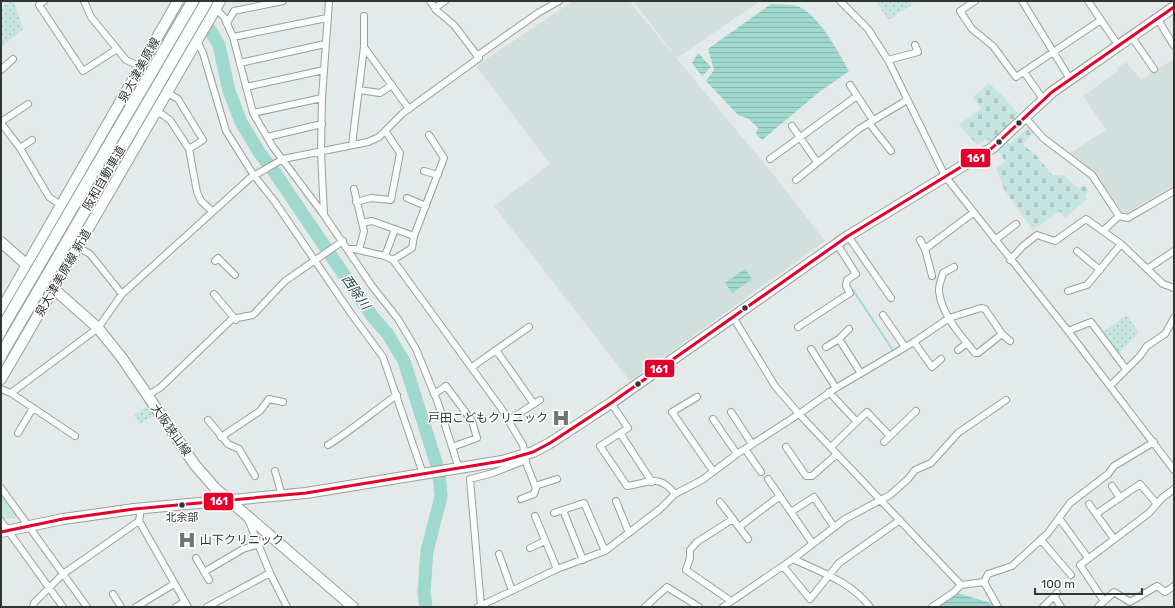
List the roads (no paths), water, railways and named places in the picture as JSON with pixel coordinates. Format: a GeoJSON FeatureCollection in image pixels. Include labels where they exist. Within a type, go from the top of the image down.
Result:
{"type":"FeatureCollection","features":[{"type":"Feature","properties":{"kind":"highway","name":"阪和自動車道"},"geometry":{"type":"LineString","coordinates":[[1,330],[193,1]]}},
{"type":"Feature","properties":{"kind":"highway","name":"阪和自動車道"},"geometry":{"type":"LineString","coordinates":[[1,355],[207,1]]}},
{"type":"Feature","properties":{"kind":"main road","name":"泉大津美原線"},"geometry":{"type":"LineString","coordinates":[[61,206],[141,67],[175,3]]}},
{"type":"Feature","properties":{"kind":"main road","name":"泉大津美原線 新道"},"geometry":{"type":"LineString","coordinates":[[1,379],[217,7]]}},
{"type":"Feature","properties":{"kind":"main road"},"geometry":{"type":"LineString","coordinates":[[4,531],[63,519],[141,509],[282,496],[526,457],[611,403],[848,236],[992,148],[1043,99],[1174,7]]}},
{"type":"Feature","properties":{"kind":"main road"},"geometry":{"type":"LineString","coordinates":[[1,310],[61,206]]}},
{"type":"Feature","properties":{"kind":"main road","name":"大阪狭山線"},"geometry":{"type":"LineString","coordinates":[[1,242],[98,328],[122,358],[195,465],[230,501],[353,607]]}},
{"type":"Feature","properties":{"kind":"street"},"geometry":{"type":"LineString","coordinates":[[44,1],[39,4],[83,71],[117,49]]}},
{"type":"Feature","properties":{"kind":"street"},"geometry":{"type":"LineString","coordinates":[[84,1],[91,17],[126,60],[141,67]]}},
{"type":"Feature","properties":{"kind":"street"},"geometry":{"type":"LineString","coordinates":[[227,24],[234,11],[283,1]]}},
{"type":"Feature","properties":{"kind":"street"},"geometry":{"type":"LineString","coordinates":[[324,215],[322,98],[329,1]]}},
{"type":"Feature","properties":{"kind":"street"},"geometry":{"type":"LineString","coordinates":[[11,393],[98,328],[122,294],[212,210],[254,175],[283,159],[352,146],[373,140],[386,132],[409,109],[479,58],[454,25],[435,8],[430,1]]}},
{"type":"Feature","properties":{"kind":"street"},"geometry":{"type":"LineString","coordinates":[[435,8],[445,1]]}},
{"type":"Feature","properties":{"kind":"street"},"geometry":{"type":"LineString","coordinates":[[477,56],[538,13],[559,1]]}},
{"type":"Feature","properties":{"kind":"street"},"geometry":{"type":"LineString","coordinates":[[840,1],[868,29],[888,60],[945,176],[1010,260],[1068,331],[1174,470]]}},
{"type":"Feature","properties":{"kind":"street"},"geometry":{"type":"LineString","coordinates":[[1022,1],[1052,53],[1070,79]]}},
{"type":"Feature","properties":{"kind":"street"},"geometry":{"type":"LineString","coordinates":[[1088,1],[1118,45]]}},
{"type":"Feature","properties":{"kind":"street"},"geometry":{"type":"LineString","coordinates":[[973,2],[960,11],[972,29],[993,46],[1016,77],[1101,20]]}},
{"type":"Feature","properties":{"kind":"street"},"geometry":{"type":"LineString","coordinates":[[217,7],[224,17],[233,37],[253,113],[267,137],[349,250],[372,286],[398,319],[416,349],[434,394],[452,447],[457,469]]}},
{"type":"Feature","properties":{"kind":"street"},"geometry":{"type":"LineString","coordinates":[[352,146],[364,47],[364,16]]}},
{"type":"Feature","properties":{"kind":"street"},"geometry":{"type":"LineString","coordinates":[[233,37],[327,18]]}},
{"type":"Feature","properties":{"kind":"street"},"geometry":{"type":"LineString","coordinates":[[1157,18],[1174,46]]}},
{"type":"Feature","properties":{"kind":"street"},"geometry":{"type":"LineString","coordinates":[[1131,36],[1148,57],[1154,69]]}},
{"type":"Feature","properties":{"kind":"street"},"geometry":{"type":"LineString","coordinates":[[199,39],[226,131],[254,175],[275,202],[383,357],[425,473]]}},
{"type":"Feature","properties":{"kind":"street"},"geometry":{"type":"LineString","coordinates":[[240,63],[325,44]]}},
{"type":"Feature","properties":{"kind":"street"},"geometry":{"type":"LineString","coordinates":[[888,60],[918,52],[915,45]]}},
{"type":"Feature","properties":{"kind":"street"},"geometry":{"type":"LineString","coordinates":[[364,47],[409,109]]}},
{"type":"Feature","properties":{"kind":"street"},"geometry":{"type":"LineString","coordinates":[[1,70],[13,59]]}},
{"type":"Feature","properties":{"kind":"street"},"geometry":{"type":"LineString","coordinates":[[246,87],[324,70]]}},
{"type":"Feature","properties":{"kind":"street"},"geometry":{"type":"LineString","coordinates":[[1024,72],[1043,99]]}},
{"type":"Feature","properties":{"kind":"street"},"geometry":{"type":"LineString","coordinates":[[359,90],[380,93],[392,85]]}},
{"type":"Feature","properties":{"kind":"street"},"geometry":{"type":"LineString","coordinates":[[850,85],[871,122],[891,151]]}},
{"type":"Feature","properties":{"kind":"street"},"geometry":{"type":"LineString","coordinates":[[168,93],[178,99],[203,140],[189,149]]}},
{"type":"Feature","properties":{"kind":"street"},"geometry":{"type":"LineString","coordinates":[[770,159],[857,96]]}},
{"type":"Feature","properties":{"kind":"street"},"geometry":{"type":"LineString","coordinates":[[253,113],[322,98]]}},
{"type":"Feature","properties":{"kind":"street"},"geometry":{"type":"LineString","coordinates":[[796,180],[817,162],[871,122],[907,100]]}},
{"type":"Feature","properties":{"kind":"street"},"geometry":{"type":"LineString","coordinates":[[28,104],[1,123],[20,148],[49,197],[61,206]]}},
{"type":"Feature","properties":{"kind":"street"},"geometry":{"type":"LineString","coordinates":[[157,111],[170,120],[189,149],[197,192],[202,201],[212,210]]}},
{"type":"Feature","properties":{"kind":"street"},"geometry":{"type":"LineString","coordinates":[[1024,116],[1043,138],[1092,175],[1119,216],[1128,218],[1174,191]]}},
{"type":"Feature","properties":{"kind":"street"},"geometry":{"type":"LineString","coordinates":[[267,137],[322,124]]}},
{"type":"Feature","properties":{"kind":"street"},"geometry":{"type":"LineString","coordinates":[[792,126],[817,162]]}},
{"type":"Feature","properties":{"kind":"street"},"geometry":{"type":"LineString","coordinates":[[356,202],[371,198],[391,200],[400,153],[386,132]]}},
{"type":"Feature","properties":{"kind":"street"},"geometry":{"type":"LineString","coordinates":[[393,260],[412,248],[414,236],[444,158],[429,135]]}},
{"type":"Feature","properties":{"kind":"street"},"geometry":{"type":"LineString","coordinates":[[20,148],[32,140]]}},
{"type":"Feature","properties":{"kind":"street"},"geometry":{"type":"LineString","coordinates":[[424,171],[438,175]]}},
{"type":"Feature","properties":{"kind":"street"},"geometry":{"type":"LineString","coordinates":[[354,189],[364,231],[359,250]]}},
{"type":"Feature","properties":{"kind":"street"},"geometry":{"type":"LineString","coordinates":[[407,198],[426,206]]}},
{"type":"Feature","properties":{"kind":"street"},"geometry":{"type":"LineString","coordinates":[[925,249],[973,213]]}},
{"type":"Feature","properties":{"kind":"street"},"geometry":{"type":"LineString","coordinates":[[1103,231],[1119,216]]}},
{"type":"Feature","properties":{"kind":"street"},"geometry":{"type":"LineString","coordinates":[[1010,260],[1023,246],[1037,235],[1055,241],[1086,219],[1121,244],[1163,284],[1174,288]]}},
{"type":"Feature","properties":{"kind":"street"},"geometry":{"type":"LineString","coordinates":[[362,223],[372,221],[414,236]]}},
{"type":"Feature","properties":{"kind":"street"},"geometry":{"type":"LineString","coordinates":[[995,240],[1016,224]]}},
{"type":"Feature","properties":{"kind":"street"},"geometry":{"type":"LineString","coordinates":[[385,256],[395,229]]}},
{"type":"Feature","properties":{"kind":"street"},"geometry":{"type":"LineString","coordinates":[[848,236],[891,298]]}},
{"type":"Feature","properties":{"kind":"street"},"geometry":{"type":"LineString","coordinates":[[920,240],[925,249],[932,276]]}},
{"type":"Feature","properties":{"kind":"street"},"geometry":{"type":"LineString","coordinates":[[147,396],[161,387],[232,319],[236,320],[253,316],[285,281],[343,242]]}},
{"type":"Feature","properties":{"kind":"street"},"geometry":{"type":"LineString","coordinates":[[798,326],[850,293],[846,286],[847,280],[856,274],[836,244]]}},
{"type":"Feature","properties":{"kind":"street"},"geometry":{"type":"LineString","coordinates":[[1068,291],[1088,285],[1121,244]]}},
{"type":"Feature","properties":{"kind":"street"},"geometry":{"type":"LineString","coordinates":[[78,247],[90,254],[122,294]]}},
{"type":"Feature","properties":{"kind":"street"},"geometry":{"type":"LineString","coordinates":[[349,250],[359,250],[385,256],[393,260],[509,420],[523,445],[536,486],[534,494],[521,499]]}},
{"type":"Feature","properties":{"kind":"street"},"geometry":{"type":"LineString","coordinates":[[1077,251],[1100,270]]}},
{"type":"Feature","properties":{"kind":"street"},"geometry":{"type":"LineString","coordinates":[[1147,269],[1174,251]]}},
{"type":"Feature","properties":{"kind":"street"},"geometry":{"type":"LineString","coordinates":[[215,261],[218,258],[235,275]]}},
{"type":"Feature","properties":{"kind":"street"},"geometry":{"type":"LineString","coordinates":[[954,267],[943,273],[938,290],[940,299],[949,318],[975,353],[978,353],[1002,334]]}},
{"type":"Feature","properties":{"kind":"street"},"geometry":{"type":"LineString","coordinates":[[214,294],[236,320]]}},
{"type":"Feature","properties":{"kind":"street"},"geometry":{"type":"LineString","coordinates":[[526,457],[493,474],[470,479],[479,606],[557,569],[605,551],[660,509],[675,494],[702,480],[713,470],[800,414],[829,392],[860,372],[914,342],[949,318],[981,308],[985,310],[1002,334],[1010,341]]}},
{"type":"Feature","properties":{"kind":"street"},"geometry":{"type":"LineString","coordinates":[[883,315],[905,346]]}},
{"type":"Feature","properties":{"kind":"street"},"geometry":{"type":"LineString","coordinates":[[733,317],[775,386],[830,447],[961,585]]}},
{"type":"Feature","properties":{"kind":"street"},"geometry":{"type":"LineString","coordinates":[[1110,386],[1140,356],[1147,346],[1165,334],[1174,318]]}},
{"type":"Feature","properties":{"kind":"street"},"geometry":{"type":"LineString","coordinates":[[1068,331],[1091,322],[1126,370]]}},
{"type":"Feature","properties":{"kind":"street"},"geometry":{"type":"LineString","coordinates":[[472,367],[528,327]]}},
{"type":"Feature","properties":{"kind":"street"},"geometry":{"type":"LineString","coordinates":[[826,347],[839,339],[849,329]]}},
{"type":"Feature","properties":{"kind":"street"},"geometry":{"type":"LineString","coordinates":[[839,339],[860,372]]}},
{"type":"Feature","properties":{"kind":"street"},"geometry":{"type":"LineString","coordinates":[[914,342],[932,367],[941,359]]}},
{"type":"Feature","properties":{"kind":"street"},"geometry":{"type":"LineString","coordinates":[[958,350],[967,343]]}},
{"type":"Feature","properties":{"kind":"street"},"geometry":{"type":"LineString","coordinates":[[811,349],[836,388]]}},
{"type":"Feature","properties":{"kind":"street"},"geometry":{"type":"LineString","coordinates":[[496,350],[534,404]]}},
{"type":"Feature","properties":{"kind":"street"},"geometry":{"type":"LineString","coordinates":[[434,394],[446,386],[472,420],[477,438],[452,447]]}},
{"type":"Feature","properties":{"kind":"street"},"geometry":{"type":"LineString","coordinates":[[1,389],[11,393],[33,408],[63,424],[75,436]]}},
{"type":"Feature","properties":{"kind":"street"},"geometry":{"type":"LineString","coordinates":[[829,392],[857,422]]}},
{"type":"Feature","properties":{"kind":"street"},"geometry":{"type":"LineString","coordinates":[[328,445],[349,432],[354,425],[397,394]]}},
{"type":"Feature","properties":{"kind":"street"},"geometry":{"type":"LineString","coordinates":[[697,397],[672,412],[713,470]]}},
{"type":"Feature","properties":{"kind":"street"},"geometry":{"type":"LineString","coordinates":[[221,437],[260,411],[269,399],[283,402]]}},
{"type":"Feature","properties":{"kind":"street"},"geometry":{"type":"LineString","coordinates":[[509,420],[540,400]]}},
{"type":"Feature","properties":{"kind":"street"},"geometry":{"type":"LineString","coordinates":[[723,607],[793,559],[834,527],[880,499],[890,495],[908,479],[915,470],[931,463],[958,433],[1006,400]]}},
{"type":"Feature","properties":{"kind":"street"},"geometry":{"type":"LineString","coordinates":[[611,403],[628,428],[600,446],[627,486],[660,481],[666,483],[675,494]]}},
{"type":"Feature","properties":{"kind":"street"},"geometry":{"type":"LineString","coordinates":[[18,433],[33,408]]}},
{"type":"Feature","properties":{"kind":"street"},"geometry":{"type":"LineString","coordinates":[[884,442],[916,411]]}},
{"type":"Feature","properties":{"kind":"street"},"geometry":{"type":"LineString","coordinates":[[731,412],[752,444]]}},
{"type":"Feature","properties":{"kind":"street"},"geometry":{"type":"LineString","coordinates":[[830,447],[867,412],[890,436]]}},
{"type":"Feature","properties":{"kind":"street"},"geometry":{"type":"LineString","coordinates":[[713,419],[737,454]]}},
{"type":"Feature","properties":{"kind":"street"},"geometry":{"type":"LineString","coordinates":[[208,420],[228,444],[239,449],[255,476]]}},
{"type":"Feature","properties":{"kind":"street"},"geometry":{"type":"LineString","coordinates":[[620,433],[652,482]]}},
{"type":"Feature","properties":{"kind":"street"},"geometry":{"type":"LineString","coordinates":[[984,582],[988,574],[1008,569],[1041,540],[1070,503],[1108,474],[1114,466],[1154,442]]}},
{"type":"Feature","properties":{"kind":"street"},"geometry":{"type":"LineString","coordinates":[[786,447],[806,476],[812,476],[837,454]]}},
{"type":"Feature","properties":{"kind":"street"},"geometry":{"type":"LineString","coordinates":[[745,449],[761,472]]}},
{"type":"Feature","properties":{"kind":"street"},"geometry":{"type":"LineString","coordinates":[[275,471],[282,496]]}},
{"type":"Feature","properties":{"kind":"street"},"geometry":{"type":"LineString","coordinates":[[536,486],[557,479]]}},
{"type":"Feature","properties":{"kind":"street"},"geometry":{"type":"LineString","coordinates":[[768,479],[813,544]]}},
{"type":"Feature","properties":{"kind":"street"},"geometry":{"type":"LineString","coordinates":[[1096,514],[1140,484],[1157,504]]}},
{"type":"Feature","properties":{"kind":"street"},"geometry":{"type":"LineString","coordinates":[[1112,486],[1120,498]]}},
{"type":"Feature","properties":{"kind":"street"},"geometry":{"type":"LineString","coordinates":[[1,488],[87,607]]}},
{"type":"Feature","properties":{"kind":"street"},"geometry":{"type":"LineString","coordinates":[[1104,601],[1080,565],[1149,513],[1174,489]]}},
{"type":"Feature","properties":{"kind":"street"},"geometry":{"type":"LineString","coordinates":[[739,527],[780,496]]}},
{"type":"Feature","properties":{"kind":"street"},"geometry":{"type":"LineString","coordinates":[[791,512],[814,497],[834,527]]}},
{"type":"Feature","properties":{"kind":"street"},"geometry":{"type":"LineString","coordinates":[[616,501],[629,533]]}},
{"type":"Feature","properties":{"kind":"street"},"geometry":{"type":"LineString","coordinates":[[720,502],[748,539]]}},
{"type":"Feature","properties":{"kind":"street"},"geometry":{"type":"LineString","coordinates":[[554,513],[584,503],[605,551]]}},
{"type":"Feature","properties":{"kind":"street"},"geometry":{"type":"LineString","coordinates":[[1088,504],[1114,539]]}},
{"type":"Feature","properties":{"kind":"street"},"geometry":{"type":"LineString","coordinates":[[32,606],[63,574],[139,521],[141,509]]}},
{"type":"Feature","properties":{"kind":"street"},"geometry":{"type":"LineString","coordinates":[[563,510],[583,560]]}},
{"type":"Feature","properties":{"kind":"street"},"geometry":{"type":"LineString","coordinates":[[247,515],[270,573],[287,607]]}},
{"type":"Feature","properties":{"kind":"street"},"geometry":{"type":"LineString","coordinates":[[535,516],[557,569]]}},
{"type":"Feature","properties":{"kind":"street"},"geometry":{"type":"LineString","coordinates":[[1059,518],[1088,558]]}},
{"type":"Feature","properties":{"kind":"street"},"geometry":{"type":"LineString","coordinates":[[731,601],[686,570],[690,558],[690,550],[697,542],[733,519]]}},
{"type":"Feature","properties":{"kind":"street"},"geometry":{"type":"LineString","coordinates":[[783,566],[810,599],[839,564],[900,520]]}},
{"type":"Feature","properties":{"kind":"street"},"geometry":{"type":"LineString","coordinates":[[1,521],[4,531],[63,607]]}},
{"type":"Feature","properties":{"kind":"street"},"geometry":{"type":"LineString","coordinates":[[139,521],[186,605],[176,607]]}},
{"type":"Feature","properties":{"kind":"street"},"geometry":{"type":"LineString","coordinates":[[204,572],[243,549],[259,544],[271,536]]}},
{"type":"Feature","properties":{"kind":"street"},"geometry":{"type":"LineString","coordinates":[[1041,540],[1071,575]]}},
{"type":"Feature","properties":{"kind":"street"},"geometry":{"type":"LineString","coordinates":[[530,548],[545,541]]}},
{"type":"Feature","properties":{"kind":"street"},"geometry":{"type":"LineString","coordinates":[[499,554],[512,591]]}},
{"type":"Feature","properties":{"kind":"street"},"geometry":{"type":"LineString","coordinates":[[196,558],[209,580]]}},
{"type":"Feature","properties":{"kind":"street"},"geometry":{"type":"LineString","coordinates":[[793,559],[841,581],[862,596],[870,607]]}},
{"type":"Feature","properties":{"kind":"street"},"geometry":{"type":"LineString","coordinates":[[207,607],[270,573]]}},
{"type":"Feature","properties":{"kind":"street"},"geometry":{"type":"LineString","coordinates":[[932,607],[954,592],[961,585],[984,582]]}},
{"type":"Feature","properties":{"kind":"street"},"geometry":{"type":"LineString","coordinates":[[984,582],[998,607]]}},
{"type":"Feature","properties":{"kind":"street"},"geometry":{"type":"LineString","coordinates":[[136,607],[174,584]]}},
{"type":"Feature","properties":{"kind":"street"},"geometry":{"type":"LineString","coordinates":[[1098,607],[1114,592],[1130,602],[1157,586],[1165,592],[1174,586]]}},
{"type":"Feature","properties":{"kind":"street"},"geometry":{"type":"LineString","coordinates":[[645,607],[667,587],[699,607]]}},
{"type":"Feature","properties":{"kind":"street"},"geometry":{"type":"LineString","coordinates":[[113,594],[121,607]]}},
{"type":"Feature","properties":{"kind":"street"},"geometry":{"type":"LineString","coordinates":[[1043,607],[1055,595],[1061,607]]}},
{"type":"Feature","properties":{"kind":"street"},"geometry":{"type":"LineString","coordinates":[[218,601],[222,607]]}},
{"type":"Feature","properties":{"kind":"waterway","name":"西除川"},"geometry":{"type":"LineString","coordinates":[[192,1],[219,45],[229,91],[241,122],[259,152],[273,170],[372,316],[387,333],[404,361],[439,472],[441,497],[427,551],[424,593],[426,607]]}},
{"type":"Feature","properties":{"kind":"waterway"},"geometry":{"type":"LineString","coordinates":[[853,290],[892,349]]}},
{"type":"Feature","properties":{"kind":"place","name":"戸田こどもクリニック"},"geometry":{"type":"Point","coordinates":[561,418]}},
{"type":"Feature","properties":{"kind":"place","name":"北余部"},"geometry":{"type":"Point","coordinates":[182,505]}},
{"type":"Feature","properties":{"kind":"place","name":"山下クリニック"},"geometry":{"type":"Point","coordinates":[187,540]}}]}
